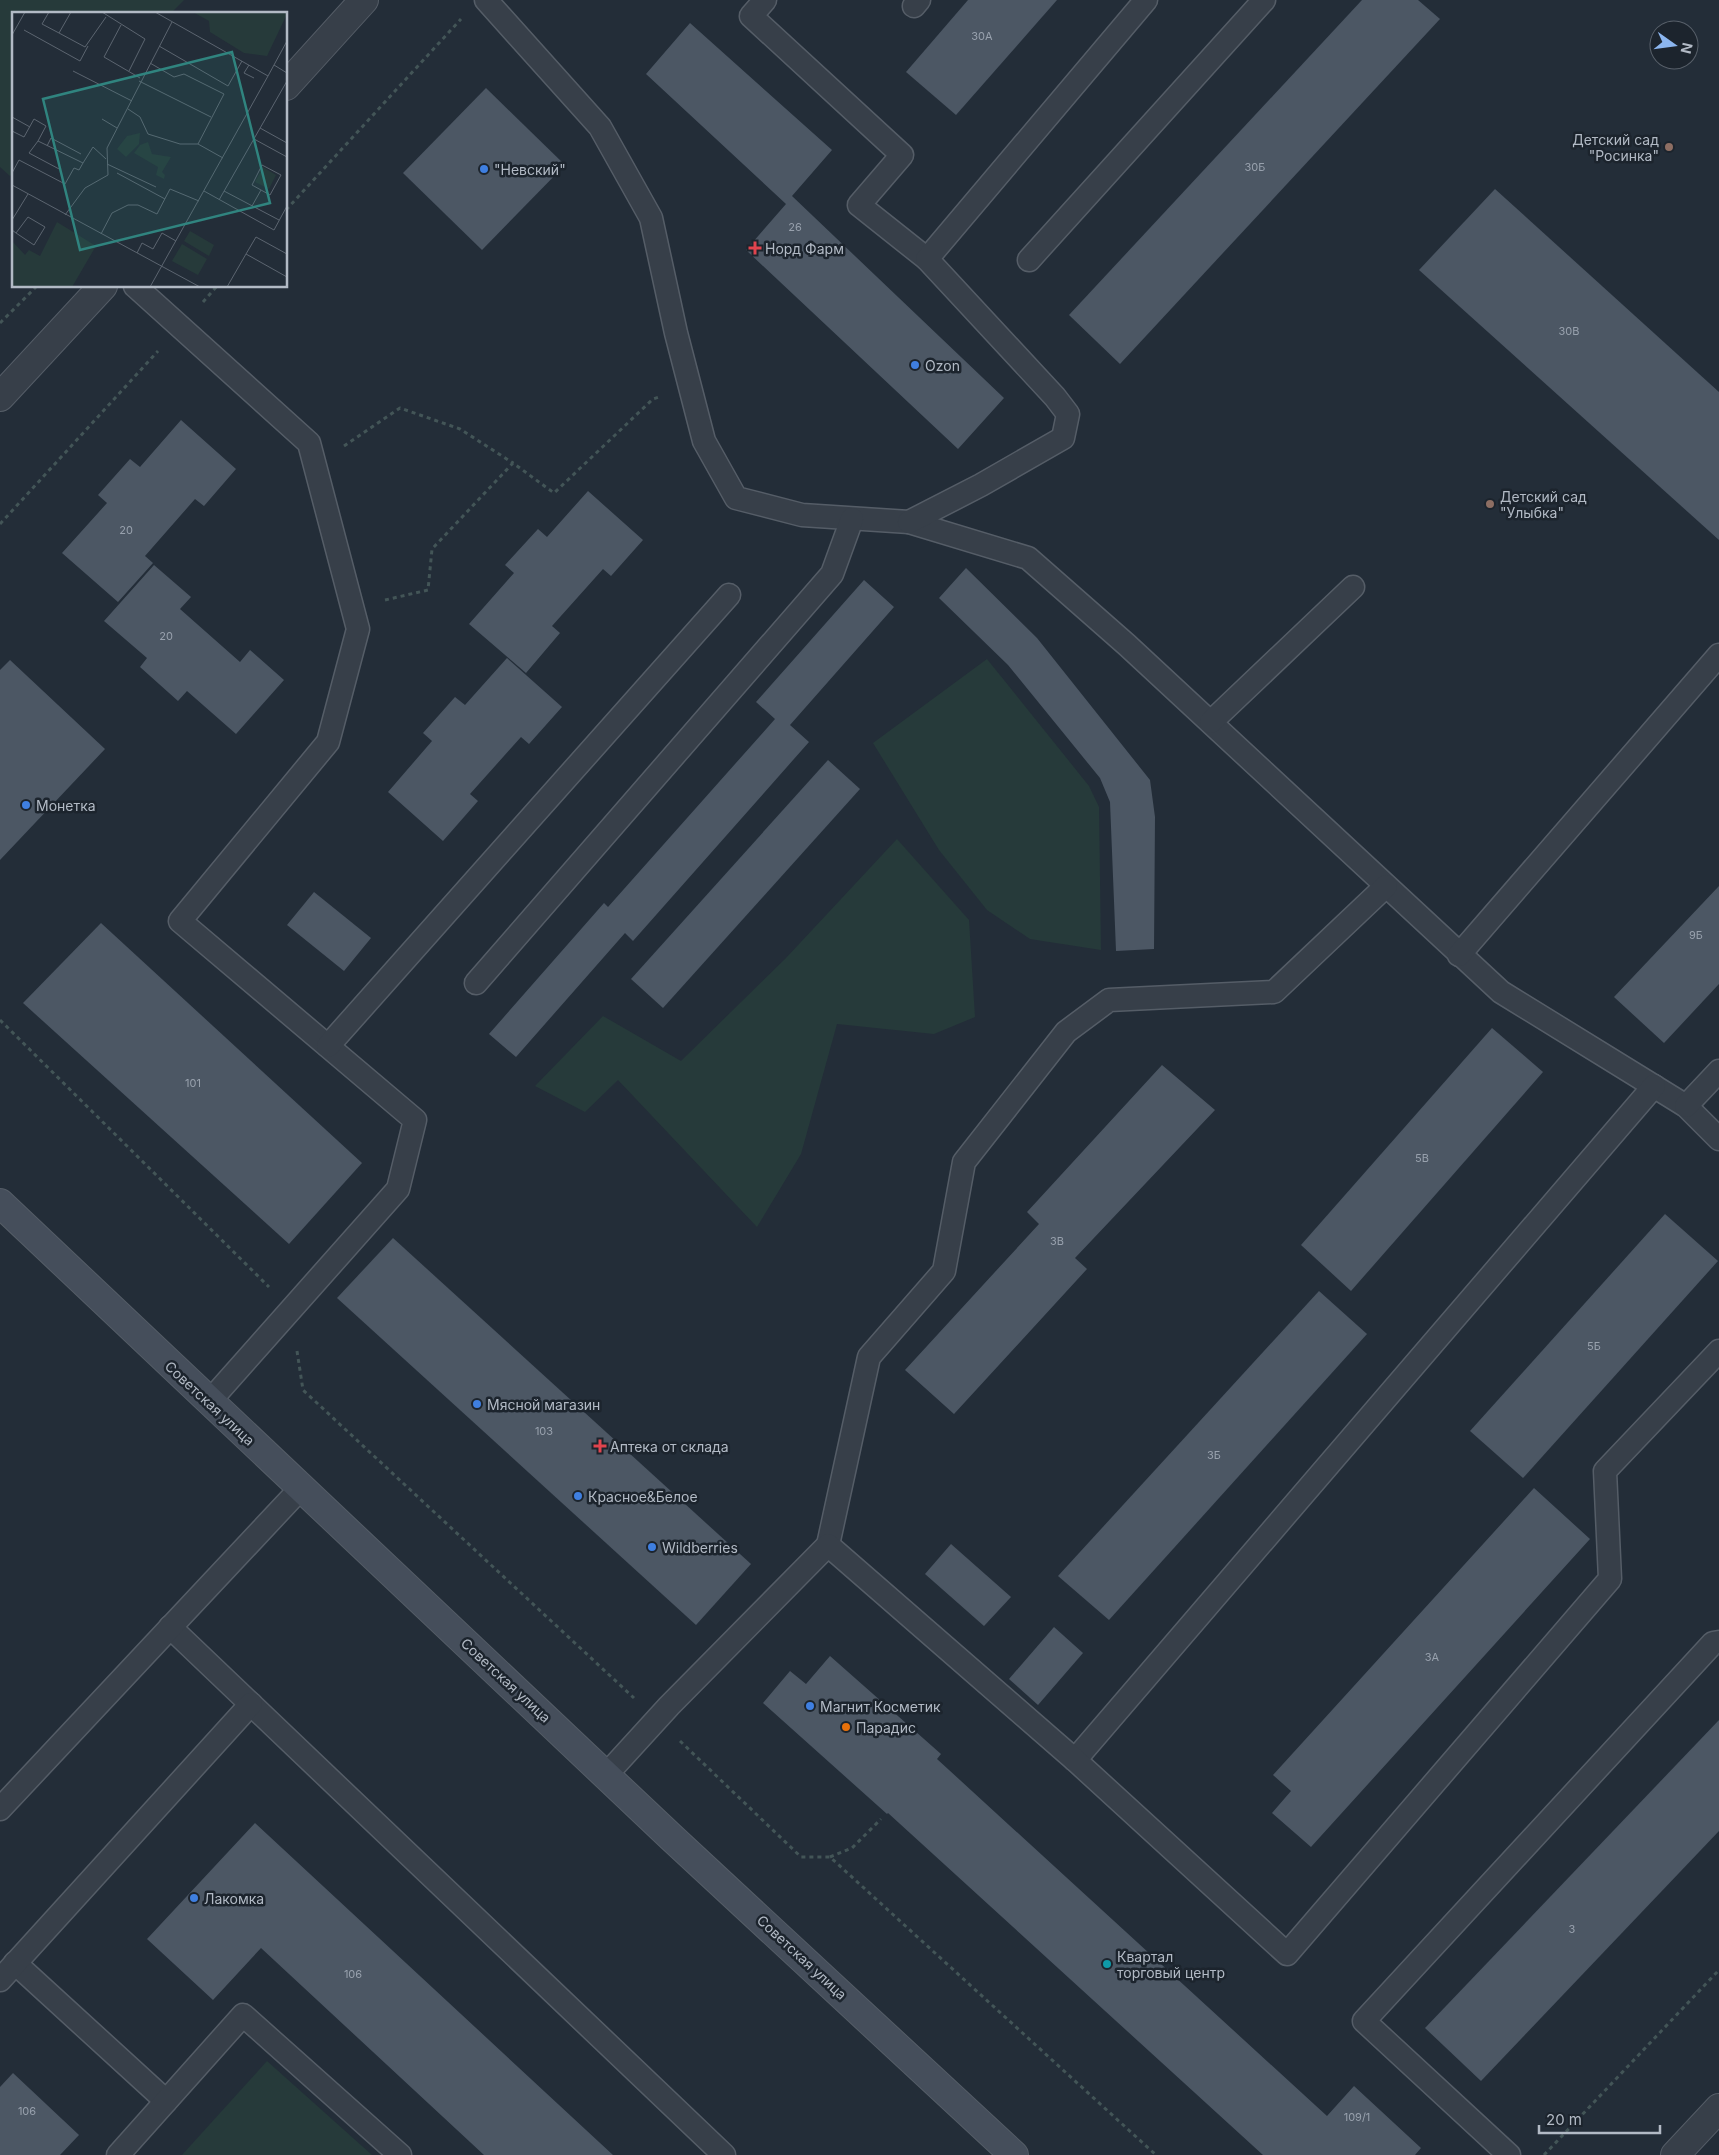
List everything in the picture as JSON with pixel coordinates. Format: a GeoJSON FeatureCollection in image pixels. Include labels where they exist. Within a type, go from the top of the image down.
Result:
{"type":"FeatureCollection","features":[{"type":"Feature","properties":{"kind":"main road","name":"Советская улица"},"geometry":{"type":"LineString","coordinates":[[0,1203],[672,1837],[1014,2155]]}},
{"type":"Feature","properties":{"kind":"street"},"geometry":{"type":"LineString","coordinates":[[288,84],[364,0]]}},
{"type":"Feature","properties":{"kind":"street"},"geometry":{"type":"LineString","coordinates":[[0,397],[101,288]]}},
{"type":"Feature","properties":{"kind":"street"},"geometry":{"type":"LineString","coordinates":[[1675,2155],[1719,2108]]}},
{"type":"Feature","properties":{"kind":"lane"},"geometry":{"type":"LineString","coordinates":[[486,0],[600,127],[651,218],[704,441],[736,498],[802,515],[909,522],[1028,558],[1211,722],[1501,992],[1686,1106],[1719,1139]]}},
{"type":"Feature","properties":{"kind":"lane"},"geometry":{"type":"LineString","coordinates":[[765,0],[751,16],[902,155],[859,205],[927,259],[1055,397],[1068,414],[1063,438],[981,485],[909,522]]}},
{"type":"Feature","properties":{"kind":"lane"},"geometry":{"type":"LineString","coordinates":[[927,259],[1146,0]]}},
{"type":"Feature","properties":{"kind":"lane"},"geometry":{"type":"LineString","coordinates":[[1028,260],[1264,0]]}},
{"type":"Feature","properties":{"kind":"lane"},"geometry":{"type":"LineString","coordinates":[[137,288],[309,443],[358,629],[328,742],[180,921],[415,1120],[398,1189],[209,1402]]}},
{"type":"Feature","properties":{"kind":"lane"},"geometry":{"type":"LineString","coordinates":[[476,983],[832,574],[852,518]]}},
{"type":"Feature","properties":{"kind":"lane"},"geometry":{"type":"LineString","coordinates":[[1211,722],[1353,587]]}},
{"type":"Feature","properties":{"kind":"lane"},"geometry":{"type":"LineString","coordinates":[[328,1046],[729,595]]}},
{"type":"Feature","properties":{"kind":"lane"},"geometry":{"type":"LineString","coordinates":[[1459,954],[1719,655]]}},
{"type":"Feature","properties":{"kind":"lane"},"geometry":{"type":"LineString","coordinates":[[607,1774],[828,1544],[869,1358],[944,1271],[964,1162],[1066,1032],[1109,1000],[1274,992],[1386,886]]}},
{"type":"Feature","properties":{"kind":"lane"},"geometry":{"type":"LineString","coordinates":[[1686,1106],[1719,1071]]}},
{"type":"Feature","properties":{"kind":"lane"},"geometry":{"type":"LineString","coordinates":[[1075,1760],[1654,1086]]}},
{"type":"Feature","properties":{"kind":"lane"},"geometry":{"type":"LineString","coordinates":[[828,1544],[1075,1760],[1287,1954],[1610,1579],[1605,1471],[1719,1351]]}},
{"type":"Feature","properties":{"kind":"lane"},"geometry":{"type":"LineString","coordinates":[[0,1809],[301,1488]]}},
{"type":"Feature","properties":{"kind":"lane"},"geometry":{"type":"LineString","coordinates":[[170,1627],[724,2155]]}},
{"type":"Feature","properties":{"kind":"lane"},"geometry":{"type":"LineString","coordinates":[[1509,2155],[1364,2021],[1714,1642],[1719,1642]]}},
{"type":"Feature","properties":{"kind":"lane"},"geometry":{"type":"LineString","coordinates":[[0,1980],[251,1704]]}},
{"type":"Feature","properties":{"kind":"lane"},"geometry":{"type":"LineString","coordinates":[[15,1963],[166,2101]]}},
{"type":"Feature","properties":{"kind":"lane"},"geometry":{"type":"LineString","coordinates":[[118,2155],[243,2015],[400,2155]]}},
{"type":"Feature","properties":{"kind":"path"},"geometry":{"type":"LineString","coordinates":[[288,208],[465,14]]}},
{"type":"Feature","properties":{"kind":"path"},"geometry":{"type":"LineString","coordinates":[[0,323],[35,288]]}},
{"type":"Feature","properties":{"kind":"path"},"geometry":{"type":"LineString","coordinates":[[0,524],[215,288]]}},
{"type":"Feature","properties":{"kind":"path"},"geometry":{"type":"LineString","coordinates":[[315,466],[400,408],[460,429],[513,463],[554,493],[653,399],[690,387]]}},
{"type":"Feature","properties":{"kind":"path"},"geometry":{"type":"LineString","coordinates":[[353,608],[428,590],[432,548],[513,463]]}},
{"type":"Feature","properties":{"kind":"path"},"geometry":{"type":"LineString","coordinates":[[0,1020],[292,1309],[303,1390],[658,1720],[801,1857],[830,1857],[852,1848],[881,1819]]}},
{"type":"Feature","properties":{"kind":"path"},"geometry":{"type":"LineString","coordinates":[[830,1857],[1156,2155]]}},
{"type":"Feature","properties":{"kind":"path"},"geometry":{"type":"LineString","coordinates":[[1544,2155],[1719,1970]]}},
{"type":"Feature","properties":{"kind":"green space"},"geometry":{"type":"Polygon","coordinates":[[[0,0],[184,0],[172,12],[12,12],[12,174],[10,176],[0,167],[0,0]]]}},
{"type":"Feature","properties":{"kind":"green space"},"geometry":{"type":"Polygon","coordinates":[[[987,659],[1089,786],[1099,807],[1101,950],[1030,939],[987,910],[939,850],[873,743],[987,659]]]}},
{"type":"Feature","properties":{"kind":"green space"},"geometry":{"type":"Polygon","coordinates":[[[897,839],[969,920],[975,1017],[934,1034],[837,1024],[801,1154],[757,1227],[618,1080],[585,1112],[535,1086],[603,1016],[681,1061],[786,958],[897,839]]]}},
{"type":"Feature","properties":{"kind":"green space"},"geometry":{"type":"Polygon","coordinates":[[[267,2061],[372,2155],[182,2155],[267,2061]]]}},
{"type":"Feature","properties":{"kind":"building"},"geometry":{"type":"Polygon","coordinates":[[[968,0],[1057,0],[956,115],[906,72],[968,0]]]}},
{"type":"Feature","properties":{"kind":"building"},"geometry":{"type":"Polygon","coordinates":[[[1362,0],[1418,0],[1440,19],[1120,364],[1069,315],[1362,0]]]}},
{"type":"Feature","properties":{"kind":"building"},"geometry":{"type":"Polygon","coordinates":[[[690,23],[832,150],[792,196],[1004,398],[958,449],[746,250],[786,204],[646,74],[690,23]]]}},
{"type":"Feature","properties":{"kind":"building","name":"\"Невский\""},"geometry":{"type":"Polygon","coordinates":[[[486,88],[565,165],[482,250],[403,173],[486,88]]]}},
{"type":"Feature","properties":{"kind":"building"},"geometry":{"type":"Polygon","coordinates":[[[1495,189],[1719,392],[1719,540],[1419,270],[1495,189]]]}},
{"type":"Feature","properties":{"kind":"building"},"geometry":{"type":"Polygon","coordinates":[[[181,420],[236,469],[204,506],[195,499],[145,556],[153,563],[118,602],[62,553],[107,503],[98,495],[130,459],[140,467],[181,420]]]}},
{"type":"Feature","properties":{"kind":"building"},"geometry":{"type":"Polygon","coordinates":[[[588,491],[643,540],[611,576],[603,569],[552,626],[560,633],[526,673],[469,624],[514,573],[505,565],[538,529],[547,537],[588,491]]]}},
{"type":"Feature","properties":{"kind":"building"},"geometry":{"type":"Polygon","coordinates":[[[154,565],[191,597],[180,609],[240,662],[250,650],[284,680],[236,734],[187,691],[178,701],[140,667],[147,658],[104,621],[154,565]]]}},
{"type":"Feature","properties":{"kind":"building"},"geometry":{"type":"Polygon","coordinates":[[[966,568],[1037,638],[1150,780],[1155,817],[1154,949],[1116,951],[1110,802],[1100,778],[1008,665],[939,598],[966,568]]]}},
{"type":"Feature","properties":{"kind":"building"},"geometry":{"type":"Polygon","coordinates":[[[864,580],[894,607],[790,725],[809,742],[633,941],[625,933],[516,1057],[489,1034],[604,903],[608,907],[775,719],[756,702],[864,580]]]}},
{"type":"Feature","properties":{"kind":"building"},"geometry":{"type":"Polygon","coordinates":[[[507,658],[562,707],[529,744],[521,737],[470,794],[478,801],[443,841],[388,792],[432,741],[423,733],[455,697],[465,705],[507,658]]]}},
{"type":"Feature","properties":{"kind":"building","name":"Монетка"},"geometry":{"type":"Polygon","coordinates":[[[10,660],[105,749],[0,860],[0,670],[10,660]]]}},
{"type":"Feature","properties":{"kind":"building"},"geometry":{"type":"Polygon","coordinates":[[[828,760],[860,789],[663,1008],[631,979],[828,760]]]}},
{"type":"Feature","properties":{"kind":"building"},"geometry":{"type":"Polygon","coordinates":[[[1719,886],[1719,984],[1664,1043],[1614,997],[1719,886]]]}},
{"type":"Feature","properties":{"kind":"building"},"geometry":{"type":"Polygon","coordinates":[[[314,892],[371,938],[344,971],[287,925],[314,892]]]}},
{"type":"Feature","properties":{"kind":"building"},"geometry":{"type":"Polygon","coordinates":[[[101,923],[362,1163],[289,1244],[23,1003],[101,923]]]}},
{"type":"Feature","properties":{"kind":"building"},"geometry":{"type":"Polygon","coordinates":[[[1492,1028],[1543,1072],[1351,1291],[1301,1245],[1492,1028]]]}},
{"type":"Feature","properties":{"kind":"building"},"geometry":{"type":"Polygon","coordinates":[[[1162,1065],[1215,1110],[1075,1258],[1087,1269],[954,1414],[905,1370],[1039,1224],[1027,1212],[1162,1065]]]}},
{"type":"Feature","properties":{"kind":"building"},"geometry":{"type":"Polygon","coordinates":[[[1665,1214],[1718,1261],[1523,1478],[1470,1431],[1665,1214]]]}},
{"type":"Feature","properties":{"kind":"building"},"geometry":{"type":"Polygon","coordinates":[[[393,1238],[751,1564],[696,1625],[337,1298],[393,1238]]]}},
{"type":"Feature","properties":{"kind":"building"},"geometry":{"type":"Polygon","coordinates":[[[1319,1291],[1367,1334],[1109,1620],[1058,1576],[1319,1291]]]}},
{"type":"Feature","properties":{"kind":"building"},"geometry":{"type":"Polygon","coordinates":[[[1534,1488],[1590,1539],[1311,1847],[1272,1813],[1291,1791],[1273,1775],[1534,1488]]]}},
{"type":"Feature","properties":{"kind":"building"},"geometry":{"type":"Polygon","coordinates":[[[951,1544],[1011,1597],[984,1626],[925,1574],[951,1544]]]}},
{"type":"Feature","properties":{"kind":"building"},"geometry":{"type":"Polygon","coordinates":[[[1054,1627],[1083,1653],[1038,1705],[1009,1679],[1054,1627]]]}},
{"type":"Feature","properties":{"kind":"building","name":"Квартал торговый центр"},"geometry":{"type":"Polygon","coordinates":[[[830,1656],[941,1754],[937,1759],[1327,2116],[1354,2086],[1421,2148],[1415,2155],[1263,2155],[888,1813],[763,1703],[790,1671],[806,1684],[830,1656]]]}},
{"type":"Feature","properties":{"kind":"building"},"geometry":{"type":"Polygon","coordinates":[[[1719,1720],[1719,1831],[1481,2081],[1425,2028],[1719,1720]]]}},
{"type":"Feature","properties":{"kind":"building"},"geometry":{"type":"Polygon","coordinates":[[[255,1823],[613,2155],[484,2155],[261,1948],[213,2000],[147,1939],[255,1823]]]}},
{"type":"Feature","properties":{"kind":"building"},"geometry":{"type":"Polygon","coordinates":[[[13,2073],[79,2135],[60,2155],[0,2155],[0,2087],[13,2073]]]}},
{"type":"Feature","properties":{"kind":"place","name":"Детский сад \"Росинка\""},"geometry":{"type":"Point","coordinates":[1669,147]}},
{"type":"Feature","properties":{"kind":"place","name":"\"Невский\""},"geometry":{"type":"Point","coordinates":[484,169]}},
{"type":"Feature","properties":{"kind":"place","name":"Норд Фарм"},"geometry":{"type":"Point","coordinates":[755,248]}},
{"type":"Feature","properties":{"kind":"place","name":"Ozon"},"geometry":{"type":"Point","coordinates":[915,365]}},
{"type":"Feature","properties":{"kind":"place","name":"Детский сад \"Улыбка\""},"geometry":{"type":"Point","coordinates":[1490,504]}},
{"type":"Feature","properties":{"kind":"place","name":"Монетка"},"geometry":{"type":"Point","coordinates":[26,805]}},
{"type":"Feature","properties":{"kind":"place","name":"Мясной магазин"},"geometry":{"type":"Point","coordinates":[477,1404]}},
{"type":"Feature","properties":{"kind":"place","name":"Аптека от склада"},"geometry":{"type":"Point","coordinates":[600,1446]}},
{"type":"Feature","properties":{"kind":"place","name":"Красное&Белое"},"geometry":{"type":"Point","coordinates":[578,1496]}},
{"type":"Feature","properties":{"kind":"place","name":"Wildberries"},"geometry":{"type":"Point","coordinates":[652,1547]}},
{"type":"Feature","properties":{"kind":"place","name":"Магнит Косметик"},"geometry":{"type":"Point","coordinates":[810,1706]}},
{"type":"Feature","properties":{"kind":"place","name":"Парадис"},"geometry":{"type":"Point","coordinates":[846,1727]}},
{"type":"Feature","properties":{"kind":"place","name":"Лакомка"},"geometry":{"type":"Point","coordinates":[194,1898]}},
{"type":"Feature","properties":{"kind":"place","name":"Квартал торговый центр"},"geometry":{"type":"Point","coordinates":[1107,1964]}}]}
